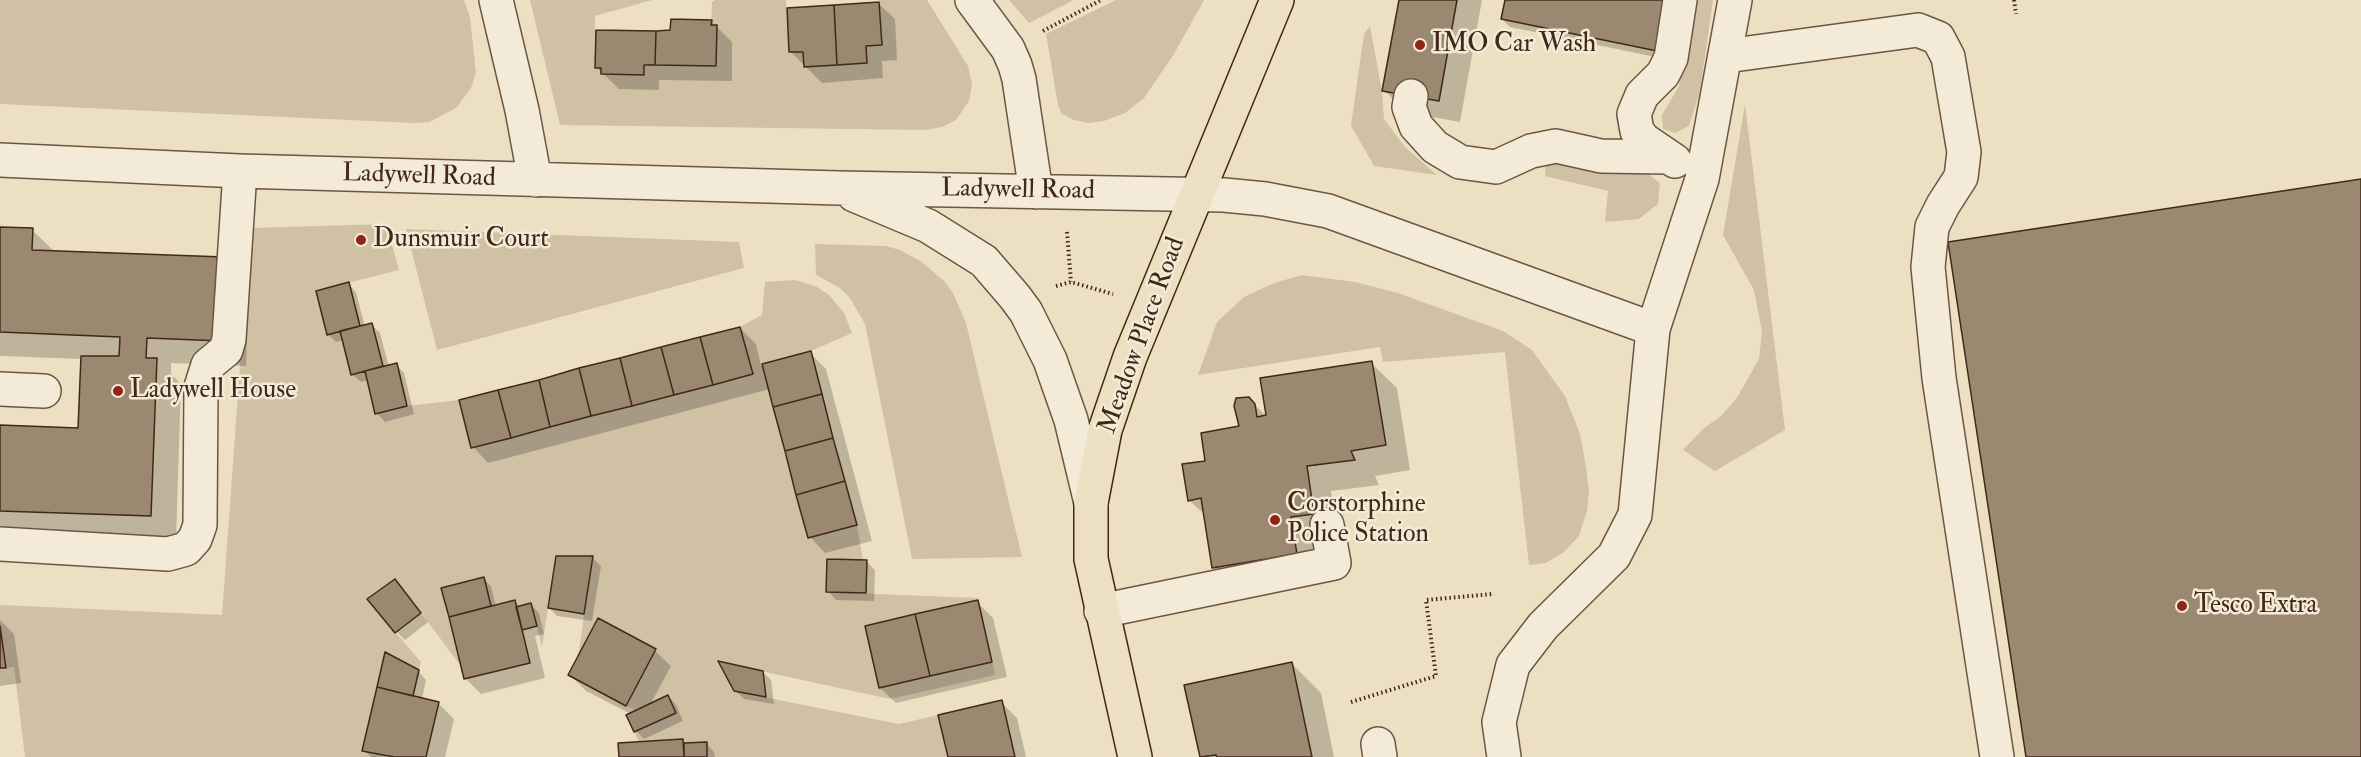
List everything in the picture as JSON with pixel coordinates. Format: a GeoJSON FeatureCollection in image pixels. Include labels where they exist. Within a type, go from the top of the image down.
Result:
{"type":"FeatureCollection","features":[{"type":"Feature","properties":{"kind":"main road","name":"Meadow Place Road"},"geometry":{"type":"LineString","coordinates":[[1135,757],[1091,559],[1091,503],[1105,430],[1130,357],[1277,0]]}},
{"type":"Feature","properties":{"kind":"street"},"geometry":{"type":"LineString","coordinates":[[496,0],[522,110],[535,180]]}},
{"type":"Feature","properties":{"kind":"street"},"geometry":{"type":"LineString","coordinates":[[972,0],[1008,49],[1019,79],[1050,192]]}},
{"type":"Feature","properties":{"kind":"street"},"geometry":{"type":"LineString","coordinates":[[1680,0],[1671,58],[1663,74],[1642,95],[1634,114],[1637,131],[1644,140],[1701,179]]}},
{"type":"Feature","properties":{"kind":"street"},"geometry":{"type":"LineString","coordinates":[[1504,757],[1499,722],[1513,665],[1543,626],[1614,556],[1635,515],[1653,329],[1701,179],[1735,0]]}},
{"type":"Feature","properties":{"kind":"street"},"geometry":{"type":"LineString","coordinates":[[1726,56],[1918,30],[1938,38],[1948,57],[1964,152],[1961,177],[1932,227],[1928,267],[1939,378],[1997,757]]}},
{"type":"Feature","properties":{"kind":"street"},"geometry":{"type":"LineString","coordinates":[[1411,96],[1408,107],[1416,126],[1435,147],[1460,162],[1496,167],[1531,151],[1556,146],[1601,156],[1669,157]]}},
{"type":"Feature","properties":{"kind":"street","name":"Ladywell Road"},"geometry":{"type":"LineString","coordinates":[[0,160],[240,171],[535,180],[1197,194],[1265,200],[1328,212],[1653,329]]}},
{"type":"Feature","properties":{"kind":"street"},"geometry":{"type":"LineString","coordinates":[[0,544],[168,554],[186,549],[195,539],[200,525],[201,387],[208,365],[226,350],[229,339],[240,171]]}},
{"type":"Feature","properties":{"kind":"street","name":"Ladywell Road"},"geometry":{"type":"LineString","coordinates":[[839,188],[928,226],[984,261],[1015,297],[1050,360],[1071,420],[1091,503]]}},
{"type":"Feature","properties":{"kind":"street"},"geometry":{"type":"LineString","coordinates":[[0,389],[44,391]]}},
{"type":"Feature","properties":{"kind":"street"},"geometry":{"type":"LineString","coordinates":[[1101,611],[1334,563],[1327,525]]}},
{"type":"Feature","properties":{"kind":"path"},"geometry":{"type":"LineString","coordinates":[[1008,49],[1101,0]]}},
{"type":"Feature","properties":{"kind":"path"},"geometry":{"type":"LineString","coordinates":[[2014,0],[2016,14]]}},
{"type":"Feature","properties":{"kind":"path"},"geometry":{"type":"LineString","coordinates":[[1050,192],[1071,282]]}},
{"type":"Feature","properties":{"kind":"path"},"geometry":{"type":"LineString","coordinates":[[1015,297],[1071,282],[1151,304]]}},
{"type":"Feature","properties":{"kind":"path"},"geometry":{"type":"LineString","coordinates":[[1351,702],[1436,676],[1426,600],[1492,594]]}},
{"type":"Feature","properties":{"kind":"shaded area"},"geometry":{"type":"Polygon","coordinates":[[[0,0],[464,0],[470,17],[476,73],[471,88],[456,108],[429,122],[415,123],[0,104],[0,0]]]}},
{"type":"Feature","properties":{"kind":"shaded area"},"geometry":{"type":"Polygon","coordinates":[[[530,0],[652,0],[595,16],[595,68],[601,68],[644,65],[716,66],[717,25],[711,25],[712,2],[715,0],[786,0],[789,52],[803,52],[805,67],[867,63],[866,46],[882,44],[879,0],[927,0],[968,66],[972,84],[969,101],[956,120],[942,127],[925,130],[560,125],[530,0]]]}},
{"type":"Feature","properties":{"kind":"shaded area"},"geometry":{"type":"Polygon","coordinates":[[[1009,0],[1074,0],[1029,23],[1009,0]]]}},
{"type":"Feature","properties":{"kind":"shaded area"},"geometry":{"type":"Polygon","coordinates":[[[1116,0],[1204,0],[1174,54],[1144,98],[1125,113],[1104,121],[1088,123],[1074,120],[1062,114],[1058,105],[1046,34],[1116,0]]]}},
{"type":"Feature","properties":{"kind":"shaded area"},"geometry":{"type":"Polygon","coordinates":[[[1693,0],[1713,0],[1700,91],[1689,126],[1675,133],[1663,129],[1662,115],[1679,86],[1693,0]]]}},
{"type":"Feature","properties":{"kind":"shaded area"},"geometry":{"type":"Polygon","coordinates":[[[1370,26],[1382,91],[1384,119],[1405,147],[1437,175],[1374,166],[1351,126],[1364,34],[1370,26]]]}},
{"type":"Feature","properties":{"kind":"shaded area"},"geometry":{"type":"Polygon","coordinates":[[[1745,104],[1785,430],[1715,471],[1683,450],[1703,429],[1721,416],[1736,399],[1759,359],[1762,332],[1754,290],[1723,235],[1745,104]]]}},
{"type":"Feature","properties":{"kind":"shaded area"},"geometry":{"type":"Polygon","coordinates":[[[1546,159],[1647,173],[1660,183],[1658,204],[1639,219],[1605,222],[1608,191],[1545,176],[1546,159]]]}},
{"type":"Feature","properties":{"kind":"shaded area"},"geometry":{"type":"Polygon","coordinates":[[[386,224],[399,270],[316,291],[326,335],[340,331],[351,375],[365,371],[375,414],[407,406],[459,400],[471,448],[752,374],[740,327],[762,315],[765,282],[795,280],[817,287],[829,295],[844,313],[852,333],[811,351],[762,365],[808,538],[857,525],[863,560],[826,592],[977,598],[978,600],[865,626],[879,688],[992,662],[995,675],[890,699],[719,662],[734,691],[899,724],[938,715],[948,757],[707,757],[706,742],[684,743],[683,739],[639,742],[634,732],[676,712],[668,695],[635,710],[626,706],[656,649],[599,618],[578,657],[593,556],[556,557],[542,647],[531,603],[516,607],[491,606],[484,577],[441,588],[460,665],[396,579],[367,599],[421,662],[419,670],[385,652],[362,750],[388,757],[25,757],[14,667],[6,668],[0,626],[0,605],[222,615],[250,228],[386,224]]]}},
{"type":"Feature","properties":{"kind":"shaded area"},"geometry":{"type":"Polygon","coordinates":[[[406,229],[739,242],[744,268],[437,350],[406,229]]]}},
{"type":"Feature","properties":{"kind":"shaded area"},"geometry":{"type":"Polygon","coordinates":[[[815,244],[886,246],[900,250],[922,262],[945,282],[953,293],[966,323],[1022,557],[912,559],[865,324],[850,298],[840,288],[816,275],[815,244]]]}},
{"type":"Feature","properties":{"kind":"shaded area"},"geometry":{"type":"Polygon","coordinates":[[[1302,275],[1355,282],[1398,293],[1503,331],[1532,350],[1565,396],[1580,434],[1585,461],[1589,491],[1587,511],[1579,536],[1564,552],[1546,563],[1529,565],[1505,352],[1383,362],[1380,347],[1198,375],[1217,322],[1244,297],[1274,283],[1302,275]]]}},
{"type":"Feature","properties":{"kind":"building","name":"IMO Car Wash"},"geometry":{"type":"Polygon","coordinates":[[[1399,0],[1457,0],[1439,101],[1382,91],[1399,0]]]}},
{"type":"Feature","properties":{"kind":"building"},"geometry":{"type":"Polygon","coordinates":[[[1505,0],[1668,0],[1657,51],[1501,19],[1505,0]]]}},
{"type":"Feature","properties":{"kind":"building"},"geometry":{"type":"Polygon","coordinates":[[[879,2],[882,45],[866,46],[867,63],[837,65],[834,5],[879,2]]]}},
{"type":"Feature","properties":{"kind":"building"},"geometry":{"type":"Polygon","coordinates":[[[834,5],[837,65],[804,67],[803,52],[789,52],[787,8],[834,5]]]}},
{"type":"Feature","properties":{"kind":"building"},"geometry":{"type":"Polygon","coordinates":[[[671,19],[712,20],[711,25],[717,25],[716,66],[655,65],[656,31],[670,30],[671,19]]]}},
{"type":"Feature","properties":{"kind":"building"},"geometry":{"type":"Polygon","coordinates":[[[596,30],[656,31],[655,65],[644,65],[644,75],[601,74],[601,68],[595,68],[596,30]]]}},
{"type":"Feature","properties":{"kind":"building","name":"Tesco Extra"},"geometry":{"type":"Polygon","coordinates":[[[2361,179],[2361,757],[2026,757],[1948,242],[2361,179]]]}},
{"type":"Feature","properties":{"kind":"building","name":"Ladywell House"},"geometry":{"type":"Polygon","coordinates":[[[0,227],[33,228],[32,250],[224,257],[222,341],[147,338],[146,358],[157,358],[151,516],[0,511],[0,425],[78,428],[81,356],[119,356],[120,337],[0,332],[0,227]]]}},
{"type":"Feature","properties":{"kind":"building"},"geometry":{"type":"Polygon","coordinates":[[[349,282],[360,326],[327,335],[316,291],[349,282]]]}},
{"type":"Feature","properties":{"kind":"building"},"geometry":{"type":"Polygon","coordinates":[[[372,323],[383,366],[351,375],[340,331],[372,323]]]}},
{"type":"Feature","properties":{"kind":"building"},"geometry":{"type":"Polygon","coordinates":[[[740,327],[753,374],[713,385],[700,337],[740,327]]]}},
{"type":"Feature","properties":{"kind":"building"},"geometry":{"type":"Polygon","coordinates":[[[700,337],[713,385],[674,395],[661,347],[700,337]]]}},
{"type":"Feature","properties":{"kind":"building"},"geometry":{"type":"Polygon","coordinates":[[[661,347],[674,395],[632,406],[620,358],[661,347]]]}},
{"type":"Feature","properties":{"kind":"building"},"geometry":{"type":"Polygon","coordinates":[[[811,351],[822,394],[773,407],[762,364],[811,351]]]}},
{"type":"Feature","properties":{"kind":"building"},"geometry":{"type":"Polygon","coordinates":[[[620,358],[632,406],[591,416],[579,368],[620,358]]]}},
{"type":"Feature","properties":{"kind":"building"},"geometry":{"type":"Polygon","coordinates":[[[1372,361],[1386,445],[1351,451],[1355,460],[1307,466],[1314,514],[1291,517],[1297,554],[1212,568],[1201,498],[1188,501],[1182,464],[1205,461],[1201,433],[1239,426],[1234,406],[1236,398],[1249,397],[1255,404],[1257,417],[1266,415],[1260,378],[1372,361]]]}},
{"type":"Feature","properties":{"kind":"building"},"geometry":{"type":"Polygon","coordinates":[[[397,363],[407,406],[375,414],[365,371],[397,363]]]}},
{"type":"Feature","properties":{"kind":"building"},"geometry":{"type":"Polygon","coordinates":[[[579,368],[591,416],[550,427],[539,380],[579,368]]]}},
{"type":"Feature","properties":{"kind":"building"},"geometry":{"type":"Polygon","coordinates":[[[539,380],[550,427],[511,438],[498,390],[539,380]]]}},
{"type":"Feature","properties":{"kind":"building"},"geometry":{"type":"Polygon","coordinates":[[[498,390],[511,438],[471,448],[459,400],[498,390]]]}},
{"type":"Feature","properties":{"kind":"building"},"geometry":{"type":"Polygon","coordinates":[[[822,394],[833,438],[785,451],[773,407],[822,394]]]}},
{"type":"Feature","properties":{"kind":"building"},"geometry":{"type":"Polygon","coordinates":[[[833,438],[845,481],[796,495],[785,451],[833,438]]]}},
{"type":"Feature","properties":{"kind":"building"},"geometry":{"type":"Polygon","coordinates":[[[845,481],[857,525],[808,538],[796,495],[845,481]]]}},
{"type":"Feature","properties":{"kind":"building"},"geometry":{"type":"Polygon","coordinates":[[[556,556],[593,556],[584,614],[548,608],[556,556]]]}},
{"type":"Feature","properties":{"kind":"building"},"geometry":{"type":"Polygon","coordinates":[[[827,559],[867,560],[866,593],[826,592],[827,559]]]}},
{"type":"Feature","properties":{"kind":"building"},"geometry":{"type":"Polygon","coordinates":[[[484,577],[491,606],[449,617],[441,588],[484,577]]]}},
{"type":"Feature","properties":{"kind":"building"},"geometry":{"type":"Polygon","coordinates":[[[395,579],[421,613],[395,633],[367,599],[395,579]]]}},
{"type":"Feature","properties":{"kind":"building"},"geometry":{"type":"Polygon","coordinates":[[[515,600],[530,663],[464,679],[449,617],[515,600]]]}},
{"type":"Feature","properties":{"kind":"building"},"geometry":{"type":"Polygon","coordinates":[[[978,600],[992,662],[930,676],[915,614],[978,600]]]}},
{"type":"Feature","properties":{"kind":"building"},"geometry":{"type":"Polygon","coordinates":[[[531,603],[537,626],[522,630],[516,607],[531,603]]]}},
{"type":"Feature","properties":{"kind":"building"},"geometry":{"type":"Polygon","coordinates":[[[915,614],[930,676],[879,688],[865,626],[915,614]]]}},
{"type":"Feature","properties":{"kind":"building"},"geometry":{"type":"Polygon","coordinates":[[[598,618],[656,649],[626,706],[568,675],[598,618]]]}},
{"type":"Feature","properties":{"kind":"building"},"geometry":{"type":"Polygon","coordinates":[[[0,626],[6,668],[0,668],[0,626]]]}},
{"type":"Feature","properties":{"kind":"building"},"geometry":{"type":"Polygon","coordinates":[[[385,652],[419,670],[413,696],[377,687],[385,652]]]}},
{"type":"Feature","properties":{"kind":"building"},"geometry":{"type":"Polygon","coordinates":[[[718,661],[763,671],[766,697],[734,691],[718,661]]]}},
{"type":"Feature","properties":{"kind":"building"},"geometry":{"type":"Polygon","coordinates":[[[1292,662],[1312,757],[1217,757],[1216,755],[1200,757],[1184,685],[1292,662]]]}},
{"type":"Feature","properties":{"kind":"building"},"geometry":{"type":"Polygon","coordinates":[[[377,687],[439,702],[426,757],[394,757],[362,751],[377,687]]]}},
{"type":"Feature","properties":{"kind":"building"},"geometry":{"type":"Polygon","coordinates":[[[668,695],[676,713],[634,732],[626,715],[668,695]]]}},
{"type":"Feature","properties":{"kind":"building"},"geometry":{"type":"Polygon","coordinates":[[[1002,700],[1015,757],[948,757],[938,715],[1002,700]]]}},
{"type":"Feature","properties":{"kind":"building"},"geometry":{"type":"Polygon","coordinates":[[[683,739],[684,757],[619,757],[618,743],[683,739]]]}},
{"type":"Feature","properties":{"kind":"building"},"geometry":{"type":"Polygon","coordinates":[[[707,742],[707,757],[684,757],[684,743],[707,742]]]}},
{"type":"Feature","properties":{"kind":"place","name":"IMO Car Wash"},"geometry":{"type":"Point","coordinates":[1420,45]}},
{"type":"Feature","properties":{"kind":"place","name":"Dunsmuir Court"},"geometry":{"type":"Point","coordinates":[361,240]}},
{"type":"Feature","properties":{"kind":"place","name":"Ladywell House"},"geometry":{"type":"Point","coordinates":[118,391]}},
{"type":"Feature","properties":{"kind":"place","name":"Corstorphine Police Station"},"geometry":{"type":"Point","coordinates":[1275,520]}},
{"type":"Feature","properties":{"kind":"place","name":"Tesco Extra"},"geometry":{"type":"Point","coordinates":[2182,606]}}]}
